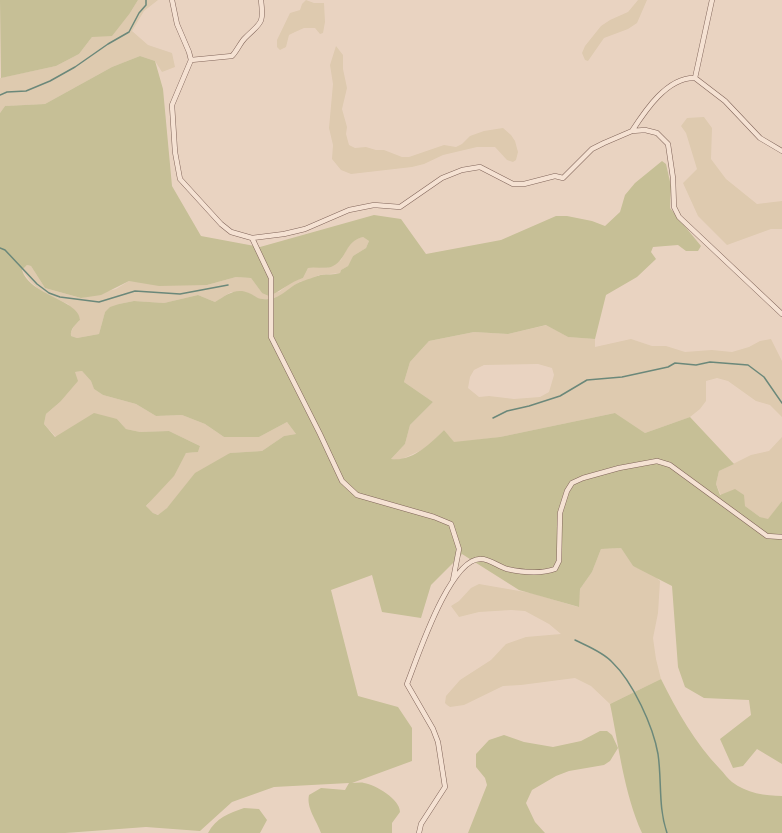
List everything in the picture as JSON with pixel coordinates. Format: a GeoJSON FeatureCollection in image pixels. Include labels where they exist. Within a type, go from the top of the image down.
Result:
{"type":"FeatureCollection","features":[{"type":"Feature","properties":{"kind":"street"},"geometry":{"type":"LineString","coordinates":[[172,0],[177,24],[190,52],[191,60],[172,105],[180,179],[220,224],[231,232],[252,238],[305,229],[349,210],[374,205],[400,206],[442,178],[462,170],[480,167],[513,184],[524,184],[555,176],[563,178],[592,149],[632,131],[645,130],[657,133],[668,144],[673,178],[674,207],[679,217],[782,314]]}},
{"type":"Feature","properties":{"kind":"street"},"geometry":{"type":"LineString","coordinates":[[191,60],[232,56],[244,38],[256,29],[262,20],[261,0]]}},
{"type":"Feature","properties":{"kind":"street"},"geometry":{"type":"LineString","coordinates":[[695,78],[712,0]]}},
{"type":"Feature","properties":{"kind":"street"},"geometry":{"type":"LineString","coordinates":[[632,131],[652,102],[674,84],[683,80],[695,78],[725,101],[760,138],[782,151]]}},
{"type":"Feature","properties":{"kind":"street"},"geometry":{"type":"LineString","coordinates":[[252,238],[270,278],[271,337],[342,481],[357,495],[434,517],[451,524],[459,549],[453,580],[428,630],[407,684],[433,729],[438,742],[445,787],[421,824],[419,833]]}},
{"type":"Feature","properties":{"kind":"street"},"geometry":{"type":"LineString","coordinates":[[453,580],[471,562],[481,559],[507,569],[546,572],[555,569],[559,561],[560,513],[567,492],[572,483],[583,478],[619,468],[657,461],[670,465],[767,536],[782,537]]}},
{"type":"Feature","properties":{"kind":"shaded area"},"geometry":{"type":"Polygon","coordinates":[[[0,0],[138,0],[112,36],[92,37],[79,54],[56,66],[1,78],[0,0]]]}},
{"type":"Feature","properties":{"kind":"shaded area"},"geometry":{"type":"Polygon","coordinates":[[[138,0],[158,0],[144,11],[132,31],[148,45],[172,53],[175,67],[162,72],[155,61],[140,56],[112,67],[45,104],[5,106],[0,113],[0,78],[56,66],[79,54],[92,37],[130,13],[138,0]]]}},
{"type":"Feature","properties":{"kind":"shaded area"},"geometry":{"type":"Polygon","coordinates":[[[306,0],[314,3],[324,3],[325,22],[323,33],[320,34],[315,28],[304,28],[289,35],[286,47],[280,50],[277,47],[277,40],[290,13],[300,10],[302,4],[306,0]]]}},
{"type":"Feature","properties":{"kind":"shaded area"},"geometry":{"type":"Polygon","coordinates":[[[638,0],[647,0],[637,23],[628,29],[604,38],[588,61],[585,60],[582,53],[585,46],[601,26],[628,12],[638,0]]]}},
{"type":"Feature","properties":{"kind":"shaded area"},"geometry":{"type":"Polygon","coordinates":[[[336,46],[343,55],[343,69],[347,88],[342,109],[347,127],[346,134],[349,145],[355,148],[366,147],[376,150],[384,150],[402,157],[409,157],[444,145],[456,147],[462,144],[470,136],[484,131],[503,128],[515,141],[518,152],[516,160],[513,162],[507,160],[495,147],[477,147],[443,155],[424,164],[412,167],[351,174],[341,170],[332,159],[333,145],[329,128],[333,84],[330,65],[336,46]]]}},
{"type":"Feature","properties":{"kind":"shaded area"},"geometry":{"type":"Polygon","coordinates":[[[140,56],[155,61],[163,89],[172,186],[201,236],[260,247],[374,215],[401,219],[426,254],[501,240],[556,216],[567,216],[592,221],[605,226],[620,212],[625,195],[635,183],[662,161],[666,164],[671,186],[670,208],[701,246],[698,251],[686,251],[678,245],[653,247],[651,252],[656,259],[637,277],[606,295],[595,339],[568,337],[546,325],[508,334],[474,332],[429,341],[410,362],[404,382],[433,402],[410,425],[405,444],[391,459],[406,458],[413,455],[427,446],[444,430],[454,442],[500,437],[615,413],[645,433],[690,417],[734,464],[719,471],[716,484],[720,495],[735,489],[744,495],[745,506],[760,517],[768,519],[782,501],[782,764],[757,749],[743,766],[733,768],[720,739],[751,715],[749,700],[704,698],[685,687],[678,667],[672,586],[633,566],[621,548],[601,549],[592,572],[580,589],[579,607],[519,590],[462,554],[431,585],[421,618],[382,612],[372,575],[331,590],[358,696],[398,707],[412,728],[412,761],[352,783],[369,784],[386,793],[396,802],[400,812],[392,823],[392,833],[321,833],[310,810],[308,800],[309,795],[321,788],[345,790],[349,783],[274,787],[232,802],[200,831],[146,827],[65,833],[0,833],[0,113],[5,106],[45,104],[112,67],[140,56]],[[363,237],[357,239],[349,246],[338,263],[327,268],[308,268],[303,278],[269,296],[262,293],[251,278],[236,277],[207,285],[159,286],[129,281],[101,295],[81,298],[45,288],[31,266],[27,265],[22,270],[27,279],[34,286],[64,302],[78,313],[80,320],[71,331],[71,336],[77,338],[99,334],[105,312],[110,307],[119,304],[134,301],[164,303],[198,295],[215,302],[235,291],[244,291],[260,299],[273,298],[281,295],[300,282],[321,275],[340,273],[341,270],[348,266],[353,256],[366,248],[369,241],[363,237]],[[82,371],[75,372],[78,381],[60,402],[46,414],[44,424],[55,437],[94,413],[117,419],[126,429],[140,432],[169,431],[200,446],[198,452],[186,453],[174,476],[146,506],[153,513],[158,515],[167,508],[195,473],[230,453],[262,451],[284,436],[296,434],[287,422],[259,437],[224,437],[205,424],[182,415],[156,416],[136,404],[103,395],[94,389],[91,381],[82,371]]]}},
{"type":"Feature","properties":{"kind":"shaded area"},"geometry":{"type":"Polygon","coordinates":[[[704,117],[712,128],[711,159],[726,179],[757,204],[782,201],[782,229],[771,229],[727,245],[698,216],[683,183],[697,169],[686,133],[681,126],[687,118],[704,117]]]}},
{"type":"Feature","properties":{"kind":"shaded area"},"geometry":{"type":"Polygon","coordinates":[[[363,237],[369,241],[366,248],[353,256],[348,266],[341,270],[340,273],[319,275],[310,280],[299,282],[281,296],[270,299],[258,299],[249,293],[231,292],[215,302],[198,295],[164,303],[134,301],[119,304],[105,312],[99,334],[77,338],[71,336],[71,332],[80,320],[68,304],[43,293],[30,281],[22,270],[27,265],[31,266],[45,288],[81,298],[116,289],[129,281],[207,285],[236,277],[251,278],[262,293],[279,292],[293,281],[303,278],[308,268],[327,268],[341,260],[350,243],[363,237]]]}},
{"type":"Feature","properties":{"kind":"shaded area"},"geometry":{"type":"Polygon","coordinates":[[[547,325],[568,337],[595,339],[595,347],[631,339],[652,346],[666,346],[685,352],[712,350],[732,352],[749,347],[760,341],[771,339],[782,361],[782,417],[770,405],[756,401],[728,381],[717,378],[706,381],[706,401],[700,409],[690,417],[645,433],[615,413],[500,437],[454,443],[444,430],[426,448],[400,460],[391,459],[405,444],[410,425],[433,402],[404,382],[410,362],[429,341],[474,332],[508,334],[547,325]],[[538,364],[484,365],[474,370],[470,377],[468,388],[479,397],[489,396],[514,399],[540,397],[549,392],[554,375],[552,368],[538,364]]]}},
{"type":"Feature","properties":{"kind":"shaded area"},"geometry":{"type":"Polygon","coordinates":[[[82,371],[91,381],[94,389],[103,395],[136,404],[156,416],[182,415],[205,424],[224,437],[259,437],[287,422],[296,434],[284,436],[262,451],[230,453],[159,515],[153,513],[146,507],[186,453],[198,452],[200,446],[169,431],[140,432],[126,429],[117,419],[56,437],[44,424],[46,414],[60,402],[75,372],[82,371]]]}},
{"type":"Feature","properties":{"kind":"shaded area"},"geometry":{"type":"Polygon","coordinates":[[[782,437],[782,501],[768,520],[760,517],[745,506],[721,495],[716,484],[719,471],[751,455],[769,451],[782,437]]]}},
{"type":"Feature","properties":{"kind":"shaded area"},"geometry":{"type":"Polygon","coordinates":[[[621,548],[633,566],[654,575],[660,581],[658,613],[653,638],[661,679],[610,704],[591,686],[575,678],[503,686],[464,705],[450,707],[445,703],[446,696],[460,680],[491,660],[506,644],[526,637],[561,634],[549,624],[525,611],[511,610],[479,612],[459,617],[451,606],[459,601],[471,588],[479,584],[531,593],[578,607],[580,589],[592,572],[601,549],[621,548]]]}},
{"type":"Feature","properties":{"kind":"shaded area"},"geometry":{"type":"Polygon","coordinates":[[[661,679],[673,703],[695,738],[730,781],[743,789],[763,794],[782,796],[782,833],[642,833],[626,786],[610,704],[661,679]]]}},
{"type":"Feature","properties":{"kind":"shaded area"},"geometry":{"type":"Polygon","coordinates":[[[600,731],[607,731],[612,735],[618,748],[610,761],[604,765],[569,771],[556,776],[532,790],[526,803],[535,822],[545,833],[468,833],[487,785],[485,778],[476,767],[476,754],[489,740],[504,735],[524,742],[553,747],[581,741],[600,731]]]}},
{"type":"Feature","properties":{"kind":"shaded area"},"geometry":{"type":"Polygon","coordinates":[[[244,808],[259,809],[267,820],[260,833],[208,833],[219,820],[228,814],[244,808]]]}},
{"type":"Feature","properties":{"kind":"waterway"},"geometry":{"type":"LineString","coordinates":[[0,95],[7,92],[26,91],[50,81],[75,67],[108,44],[129,32],[139,13],[146,5],[146,0]]}},
{"type":"Feature","properties":{"kind":"waterway"},"geometry":{"type":"LineString","coordinates":[[0,248],[5,250],[37,284],[49,293],[60,297],[99,302],[135,291],[180,294],[228,285]]}},
{"type":"Feature","properties":{"kind":"waterway"},"geometry":{"type":"LineString","coordinates":[[493,418],[507,411],[560,396],[587,380],[622,377],[668,367],[675,363],[696,365],[710,362],[748,365],[764,377],[782,403]]}},
{"type":"Feature","properties":{"kind":"waterway"},"geometry":{"type":"LineString","coordinates":[[575,640],[600,652],[608,658],[620,671],[641,705],[652,731],[658,754],[662,813],[667,833]]}}]}
